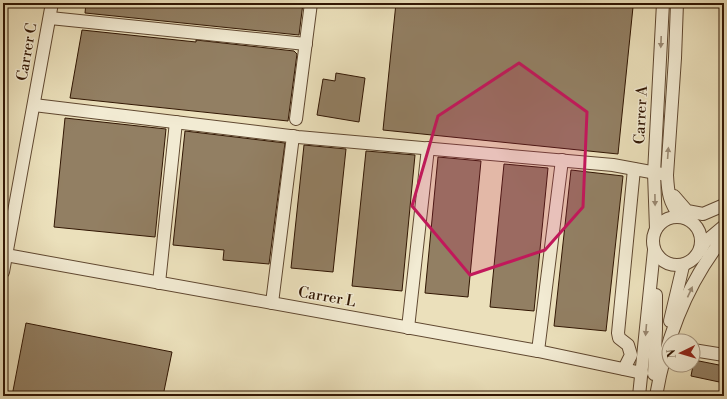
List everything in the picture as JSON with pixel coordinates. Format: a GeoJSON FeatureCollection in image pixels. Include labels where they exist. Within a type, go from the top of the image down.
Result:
{"type":"FeatureCollection","features":[{"type":"Feature","properties":{"kind":"street","name":"Carrer C"},"geometry":{"type":"LineString","coordinates":[[3,272],[52,3]]}},
{"type":"Feature","properties":{"kind":"street"},"geometry":{"type":"LineString","coordinates":[[296,119],[311,3]]}},
{"type":"Feature","properties":{"kind":"street","name":"Carrer A"},"geometry":{"type":"LineString","coordinates":[[656,229],[654,173],[663,3]]}},
{"type":"Feature","properties":{"kind":"street"},"geometry":{"type":"LineString","coordinates":[[676,3],[675,58],[667,188],[671,204],[680,217]]}},
{"type":"Feature","properties":{"kind":"street"},"geometry":{"type":"LineString","coordinates":[[50,18],[306,44]]}},
{"type":"Feature","properties":{"kind":"street"},"geometry":{"type":"LineString","coordinates":[[34,105],[293,136],[613,165],[667,175]]}},
{"type":"Feature","properties":{"kind":"street"},"geometry":{"type":"LineString","coordinates":[[159,283],[176,122]]}},
{"type":"Feature","properties":{"kind":"street"},"geometry":{"type":"LineString","coordinates":[[272,303],[293,136]]}},
{"type":"Feature","properties":{"kind":"street"},"geometry":{"type":"LineString","coordinates":[[408,328],[428,148]]}},
{"type":"Feature","properties":{"kind":"street"},"geometry":{"type":"LineString","coordinates":[[538,351],[562,160]]}},
{"type":"Feature","properties":{"kind":"street"},"geometry":{"type":"LineString","coordinates":[[624,369],[631,355],[628,345],[619,338],[618,333],[634,169]]}},
{"type":"Feature","properties":{"kind":"street"},"geometry":{"type":"LineString","coordinates":[[667,188],[687,211],[703,214],[724,207]]}},
{"type":"Feature","properties":{"kind":"street"},"geometry":{"type":"LineString","coordinates":[[693,223],[711,217],[724,207]]}},
{"type":"Feature","properties":{"kind":"street"},"geometry":{"type":"LineString","coordinates":[[699,252],[702,241],[700,231],[687,219],[680,217],[671,218],[662,222],[653,235],[652,242],[658,258],[665,263],[674,266],[683,266],[693,261],[699,252],[705,242],[724,226]]}},
{"type":"Feature","properties":{"kind":"street"},"geometry":{"type":"LineString","coordinates":[[672,333],[680,311],[697,276],[724,237]]}},
{"type":"Feature","properties":{"kind":"street"},"geometry":{"type":"LineString","coordinates":[[639,396],[654,250]]}},
{"type":"Feature","properties":{"kind":"street","name":"Carrer L"},"geometry":{"type":"LineString","coordinates":[[6,255],[538,351],[642,373]]}},
{"type":"Feature","properties":{"kind":"street"},"geometry":{"type":"LineString","coordinates":[[669,333],[670,320],[683,266]]}},
{"type":"Feature","properties":{"kind":"street"},"geometry":{"type":"LineString","coordinates":[[652,274],[656,294],[655,362],[652,392],[656,396]]}},
{"type":"Feature","properties":{"kind":"street"},"geometry":{"type":"LineString","coordinates":[[701,351],[724,355]]}},
{"type":"Feature","properties":{"kind":"street"},"geometry":{"type":"LineString","coordinates":[[656,396],[661,373]]}},
{"type":"Feature","properties":{"kind":"highlighted area"},"geometry":{"type":"Polygon","coordinates":[[[519,63],[587,112],[583,207],[545,250],[470,275],[412,206],[438,116],[519,63]]]}},
{"type":"Feature","properties":{"kind":"building"},"geometry":{"type":"Polygon","coordinates":[[[86,3],[303,3],[299,35],[85,13],[86,3]]]}},
{"type":"Feature","properties":{"kind":"building"},"geometry":{"type":"Polygon","coordinates":[[[396,3],[590,3],[633,7],[618,154],[383,130],[396,3]]]}},
{"type":"Feature","properties":{"kind":"building"},"geometry":{"type":"Polygon","coordinates":[[[82,30],[196,42],[196,40],[294,51],[297,54],[288,121],[70,98],[82,30]]]}},
{"type":"Feature","properties":{"kind":"building"},"geometry":{"type":"Polygon","coordinates":[[[336,73],[365,78],[359,122],[317,115],[323,79],[335,81],[336,73]]]}},
{"type":"Feature","properties":{"kind":"building"},"geometry":{"type":"Polygon","coordinates":[[[65,118],[166,129],[155,237],[54,227],[65,118]]]}},
{"type":"Feature","properties":{"kind":"building"},"geometry":{"type":"Polygon","coordinates":[[[185,131],[285,143],[269,264],[223,260],[224,250],[173,245],[185,131]]]}},
{"type":"Feature","properties":{"kind":"building"},"geometry":{"type":"Polygon","coordinates":[[[304,145],[346,149],[333,272],[291,268],[304,145]]]}},
{"type":"Feature","properties":{"kind":"building"},"geometry":{"type":"Polygon","coordinates":[[[366,151],[415,155],[402,291],[352,286],[366,151]]]}},
{"type":"Feature","properties":{"kind":"building"},"geometry":{"type":"Polygon","coordinates":[[[438,157],[481,161],[468,297],[425,293],[438,157]]]}},
{"type":"Feature","properties":{"kind":"building"},"geometry":{"type":"Polygon","coordinates":[[[504,164],[548,168],[534,311],[490,307],[504,164]]]}},
{"type":"Feature","properties":{"kind":"building"},"geometry":{"type":"Polygon","coordinates":[[[571,170],[623,176],[606,331],[554,326],[571,170]]]}},
{"type":"Feature","properties":{"kind":"building"},"geometry":{"type":"Polygon","coordinates":[[[26,323],[172,352],[163,396],[12,396],[26,323]]]}},
{"type":"Feature","properties":{"kind":"building"},"geometry":{"type":"Polygon","coordinates":[[[701,361],[724,366],[724,383],[691,376],[692,373],[701,373],[701,361]]]}}]}
